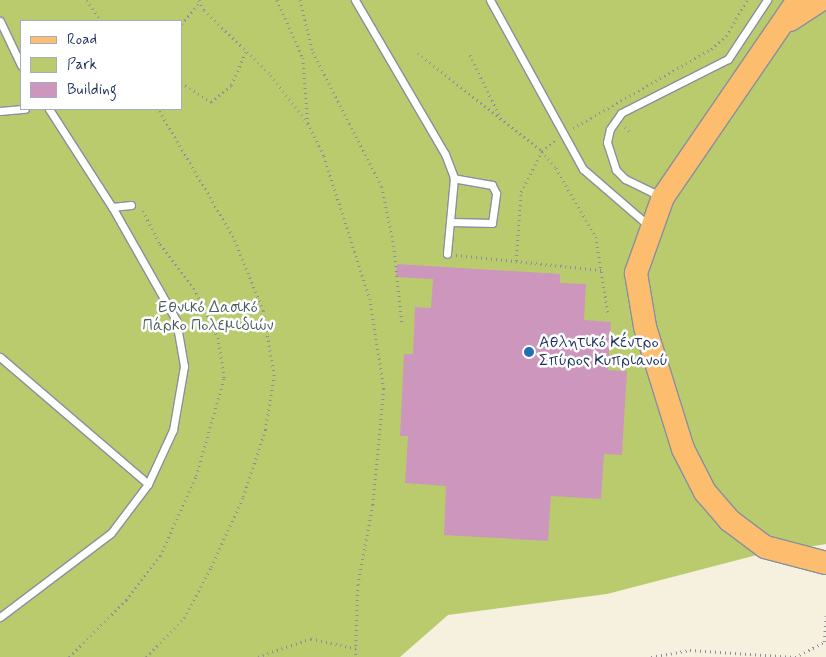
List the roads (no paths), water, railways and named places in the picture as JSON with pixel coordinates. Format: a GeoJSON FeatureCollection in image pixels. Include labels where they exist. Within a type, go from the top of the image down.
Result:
{"type":"FeatureCollection","features":[{"type":"Feature","properties":{"kind":"main road"},"geometry":{"type":"LineString","coordinates":[[798,0],[663,197],[649,226],[636,273],[645,327],[683,449],[705,492],[729,520],[765,547],[826,563]]}},
{"type":"Feature","properties":{"kind":"main road"},"geometry":{"type":"LineString","coordinates":[[778,31],[821,0]]}},
{"type":"Feature","properties":{"kind":"lane"},"geometry":{"type":"LineString","coordinates":[[355,0],[445,154],[454,178],[452,222],[447,254]]}},
{"type":"Feature","properties":{"kind":"lane"},"geometry":{"type":"LineString","coordinates":[[490,0],[583,169],[649,226]]}},
{"type":"Feature","properties":{"kind":"lane"},"geometry":{"type":"LineString","coordinates":[[663,197],[625,179],[616,170],[607,142],[610,129],[621,113],[728,59],[767,0]]}},
{"type":"Feature","properties":{"kind":"lane"},"geometry":{"type":"LineString","coordinates":[[0,21],[20,63]]}},
{"type":"Feature","properties":{"kind":"lane"},"geometry":{"type":"LineString","coordinates":[[0,111],[20,109]]}},
{"type":"Feature","properties":{"kind":"lane"},"geometry":{"type":"LineString","coordinates":[[0,618],[112,532],[148,484],[173,430],[184,366],[176,320],[112,207],[50,110]]}},
{"type":"Feature","properties":{"kind":"lane"},"geometry":{"type":"LineString","coordinates":[[452,222],[492,223],[496,193],[492,185],[454,178]]}},
{"type":"Feature","properties":{"kind":"lane"},"geometry":{"type":"LineString","coordinates":[[112,207],[131,204]]}},
{"type":"Feature","properties":{"kind":"lane"},"geometry":{"type":"LineString","coordinates":[[0,357],[148,484]]}},
{"type":"Feature","properties":{"kind":"place","name":"Αθλητικό Κέντρο Σπύρος Κυπριανού"},"geometry":{"type":"Point","coordinates":[529,352]}},
{"type":"Feature","properties":{"kind":"park label","name":"Εθνικό Δασικό Πάρκο Πολεμιδιών"},"geometry":{"type":"Point","coordinates":[208,317]}}]}
